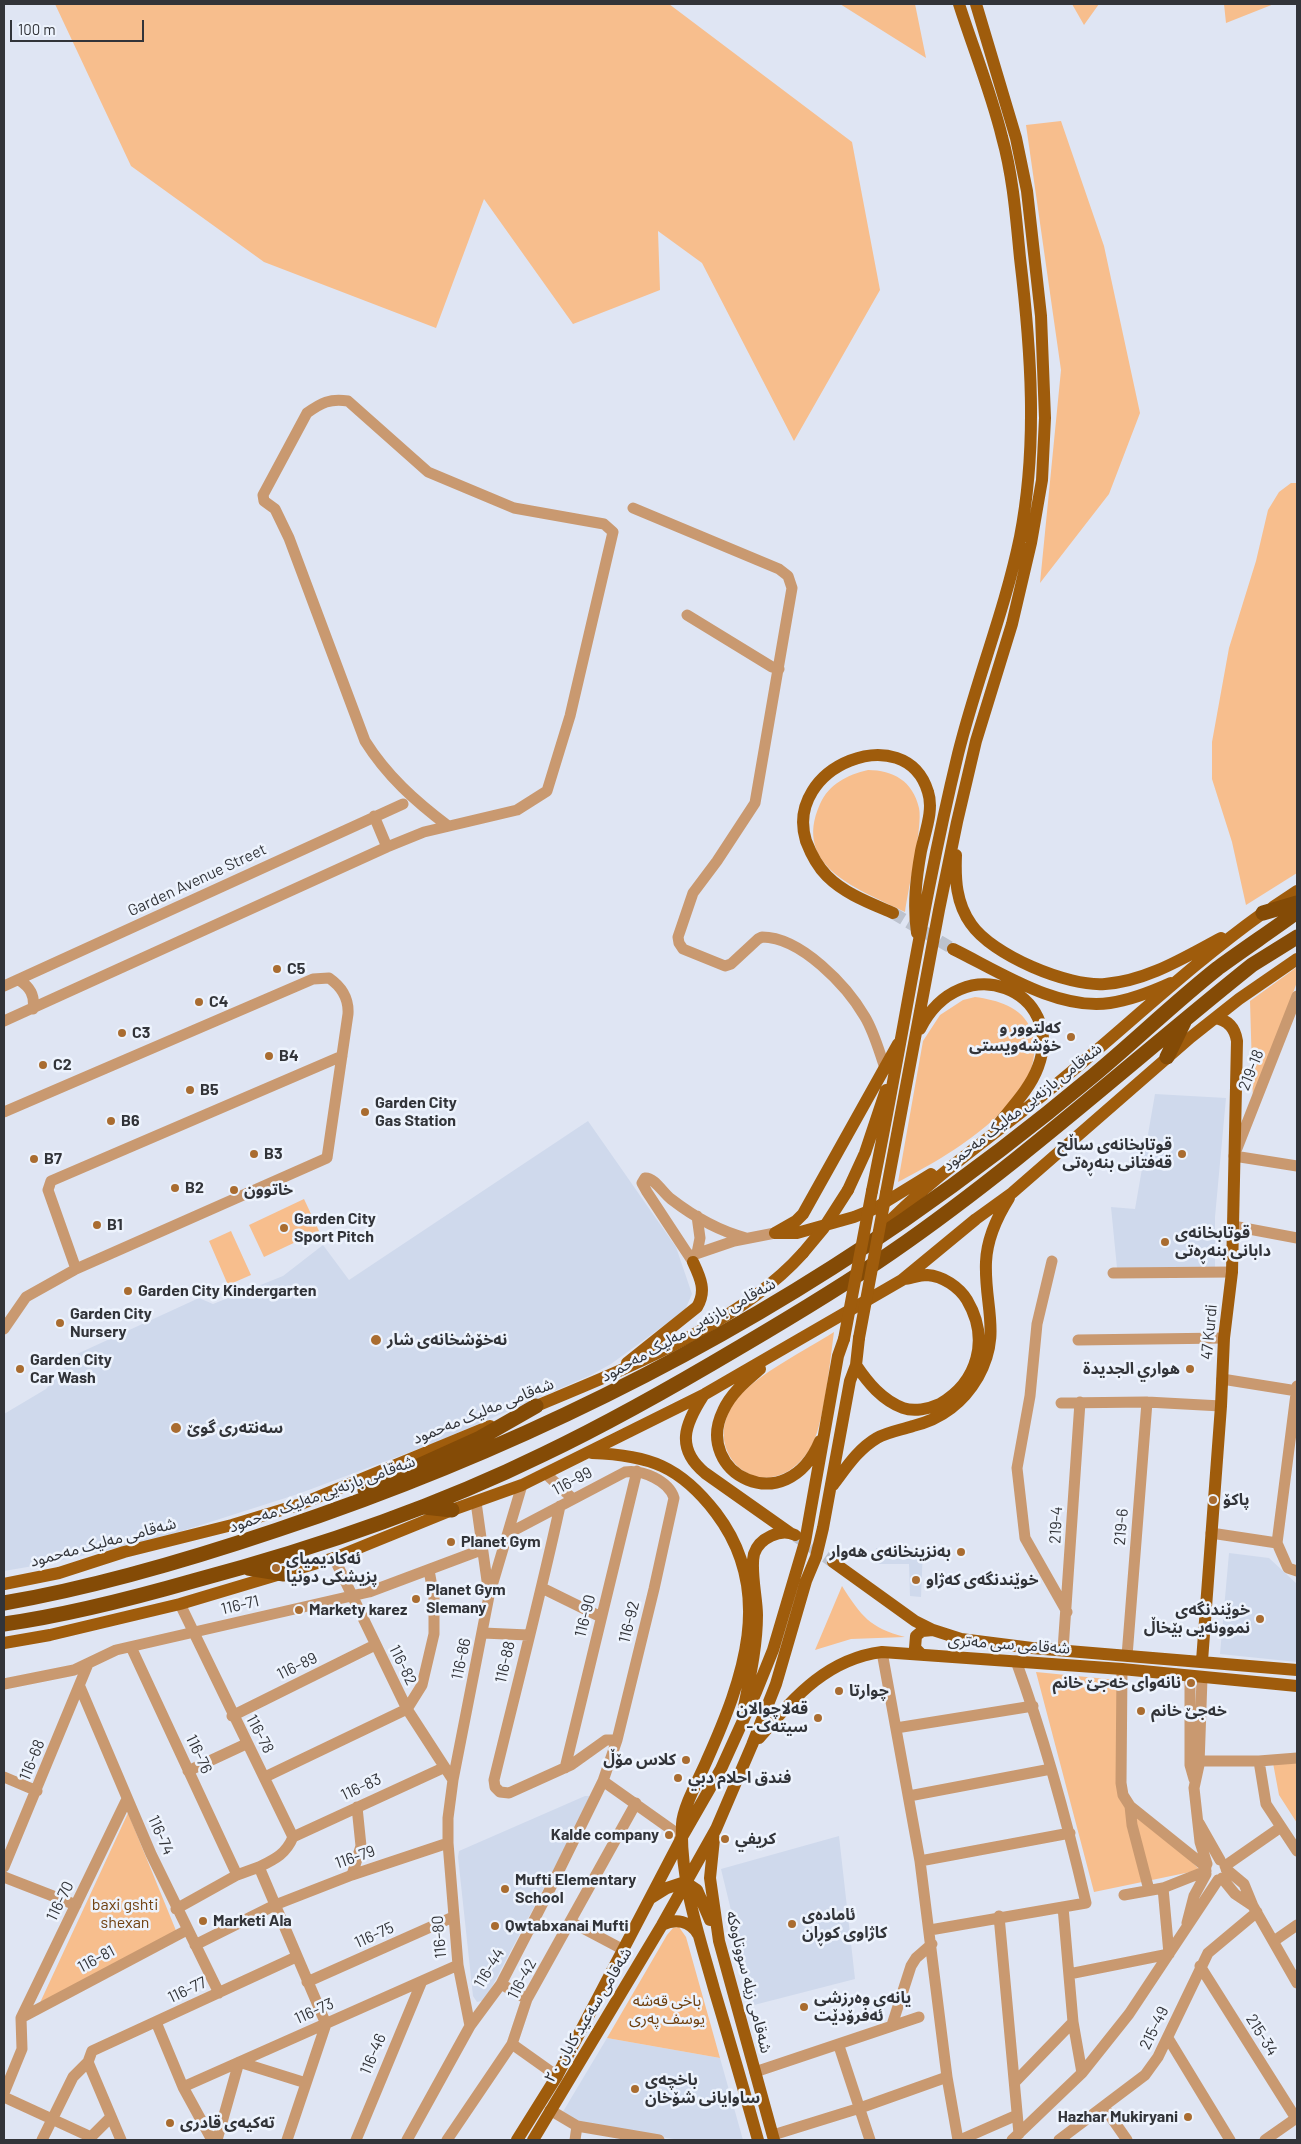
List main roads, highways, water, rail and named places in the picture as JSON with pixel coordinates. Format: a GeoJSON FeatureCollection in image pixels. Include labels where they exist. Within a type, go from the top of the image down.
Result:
{"type":"FeatureCollection","features":[{"type":"Feature","properties":{"kind":"highway"},"geometry":{"type":"LineString","coordinates":[[1263,913],[1297,903]]}},
{"type":"Feature","properties":{"kind":"highway","name":"شەقامی بازنەیی مەلیک مەحمود"},"geometry":{"type":"LineString","coordinates":[[4,1604],[175,1564],[317,1517],[408,1484],[623,1388],[732,1329],[870,1242],[973,1169],[1093,1075],[1213,972],[1297,912]]}},
{"type":"Feature","properties":{"kind":"highway","name":"شەقامی بازنەیی مەلیک مەحمود"},"geometry":{"type":"LineString","coordinates":[[4,1624],[110,1604],[244,1567],[422,1507],[544,1454],[652,1397],[797,1313],[891,1253],[965,1198],[1252,965],[1297,937]]}},
{"type":"Feature","properties":{"kind":"highway"},"geometry":{"type":"LineString","coordinates":[[1167,1057],[1187,1016]]}},
{"type":"Feature","properties":{"kind":"highway"},"geometry":{"type":"LineString","coordinates":[[317,1517],[356,1495],[480,1438],[536,1406]]}},
{"type":"Feature","properties":{"kind":"highway"},"geometry":{"type":"LineString","coordinates":[[422,1507],[452,1510]]}},
{"type":"Feature","properties":{"kind":"highway"},"geometry":{"type":"LineString","coordinates":[[244,1567],[284,1574]]}},
{"type":"Feature","properties":{"kind":"main road"},"geometry":{"type":"LineString","coordinates":[[959,4],[1004,147],[1018,240],[1030,384],[1029,472],[1020,538],[958,753],[918,944],[902,1038],[890,1070],[803,1214],[796,1221],[775,1233],[797,1233],[854,1217],[874,1209],[959,1160]]}},
{"type":"Feature","properties":{"kind":"main road"},"geometry":{"type":"LineString","coordinates":[[716,1829],[776,1684],[806,1581],[816,1557],[850,1381],[856,1365],[859,1338],[886,1192],[958,822],[973,755],[993,682],[1012,624],[1031,543],[1042,480],[1045,418],[1041,316],[1027,191],[1016,138],[976,4]]}},
{"type":"Feature","properties":{"kind":"main road"},"geometry":{"type":"LineString","coordinates":[[958,753],[973,755]]}},
{"type":"Feature","properties":{"kind":"main road"},"geometry":{"type":"LineString","coordinates":[[893,914],[866,902],[828,877],[817,865],[804,833],[804,818],[810,793],[828,773],[852,758],[866,754],[881,755],[904,763],[916,771],[928,790],[930,810],[921,851],[913,906],[918,944]]}},
{"type":"Feature","properties":{"kind":"main road"},"geometry":{"type":"LineString","coordinates":[[958,822],[956,857],[958,896],[970,924],[978,933],[1000,948],[1037,969],[1064,980],[1086,984],[1107,984],[1145,975],[1212,943],[1297,891]]}},
{"type":"Feature","properties":{"kind":"main road"},"geometry":{"type":"LineString","coordinates":[[870,1242],[912,1198],[1102,1047],[1182,978],[1263,913]]}},
{"type":"Feature","properties":{"kind":"main road"},"geometry":{"type":"LineString","coordinates":[[953,949],[1056,999],[1082,1004],[1120,1002],[1147,994],[1182,978]]}},
{"type":"Feature","properties":{"kind":"main road"},"geometry":{"type":"LineString","coordinates":[[4,1643],[50,1635],[180,1604],[334,1558],[452,1510],[522,1486],[705,1394],[902,1280],[976,1218],[1012,1193],[1167,1057],[1215,1018],[1297,960]]}},
{"type":"Feature","properties":{"kind":"main road"},"geometry":{"type":"LineString","coordinates":[[915,1038],[928,1016],[939,1003],[950,994],[967,986],[1000,986],[1019,995],[1035,1013],[1042,1034],[1039,1065],[1027,1088],[983,1143]]}},
{"type":"Feature","properties":{"kind":"main road","name":"47 Kurdi"},"geometry":{"type":"LineString","coordinates":[[1202,1661],[1221,1406],[1224,1338],[1232,1272],[1233,1226],[1236,1036],[1229,1023],[1215,1018]]}},
{"type":"Feature","properties":{"kind":"main road"},"geometry":{"type":"LineString","coordinates":[[739,1732],[773,1650],[805,1542],[828,1423],[838,1356],[844,1339],[872,1191],[890,1070]]}},
{"type":"Feature","properties":{"kind":"main road","name":"شەقامی مەلیک مەحمود"},"geometry":{"type":"LineString","coordinates":[[4,1584],[59,1573],[124,1552],[232,1526],[301,1504],[612,1376],[701,1330],[739,1307],[775,1280],[823,1229],[848,1190],[865,1153],[886,1091],[890,1070]]}},
{"type":"Feature","properties":{"kind":"main road"},"geometry":{"type":"LineString","coordinates":[[830,1489],[860,1451],[886,1434],[940,1417],[964,1399],[978,1378],[987,1358],[992,1334],[986,1262],[990,1235],[999,1213],[1012,1193]]}},
{"type":"Feature","properties":{"kind":"main road"},"geometry":{"type":"LineString","coordinates":[[612,1376],[643,1348],[697,1307],[702,1289],[694,1257]]}},
{"type":"Feature","properties":{"kind":"main road"},"geometry":{"type":"LineString","coordinates":[[856,1365],[876,1391],[904,1409],[922,1410],[934,1407],[955,1395],[971,1374],[978,1352],[979,1334],[975,1314],[961,1291],[949,1282],[927,1275],[902,1280]]}},
{"type":"Feature","properties":{"kind":"main road"},"geometry":{"type":"LineString","coordinates":[[779,1352],[733,1394],[722,1412],[718,1443],[721,1453],[733,1471],[747,1480],[763,1485],[789,1480],[814,1455],[828,1423]]}},
{"type":"Feature","properties":{"kind":"main road"},"geometry":{"type":"LineString","coordinates":[[705,1394],[690,1415],[686,1427],[688,1449],[694,1463],[704,1473],[793,1534],[779,1533],[767,1538],[754,1555],[757,1630],[739,1732]]}},
{"type":"Feature","properties":{"kind":"main road"},"geometry":{"type":"LineString","coordinates":[[589,1453],[636,1456],[651,1460],[678,1475],[709,1504],[724,1523],[737,1546],[745,1567],[748,1593],[748,1622],[740,1677],[732,1706],[684,1815],[682,1837]]}},
{"type":"Feature","properties":{"kind":"main road","name":"شەقامی سی مەتری"},"geometry":{"type":"LineString","coordinates":[[833,1562],[907,1616],[933,1630],[961,1639],[1126,1656],[1297,1670]]}},
{"type":"Feature","properties":{"kind":"main road"},"geometry":{"type":"LineString","coordinates":[[922,1654],[914,1648],[916,1636],[922,1631],[933,1630]]}},
{"type":"Feature","properties":{"kind":"main road","name":"شەقامی سی مەتری"},"geometry":{"type":"LineString","coordinates":[[752,1745],[795,1697],[822,1674],[836,1665],[857,1657],[882,1652],[1122,1669],[1297,1686]]}},
{"type":"Feature","properties":{"kind":"main road"},"geometry":{"type":"LineString","coordinates":[[1240,1679],[1247,1672],[1241,1664]]}},
{"type":"Feature","properties":{"kind":"main road"},"geometry":{"type":"LineString","coordinates":[[1280,1685],[1274,1676],[1275,1672],[1281,1668]]}},
{"type":"Feature","properties":{"kind":"main road","name":"شەقامی سەعید کابان ٢٠"},"geometry":{"type":"LineString","coordinates":[[522,2139],[624,1950],[682,1837],[721,1770],[739,1732]]}},
{"type":"Feature","properties":{"kind":"main road","name":"شەقامی سەعید کابان ٢٠"},"geometry":{"type":"LineString","coordinates":[[533,2140],[662,1925],[716,1829]]}},
{"type":"Feature","properties":{"kind":"main road","name":"شەقامی زیلە سووتاوەکە"},"geometry":{"type":"LineString","coordinates":[[716,1829],[710,1862],[710,1878],[719,1941],[774,2138]]}},
{"type":"Feature","properties":{"kind":"main road","name":"شەقامی زیلە سووتاوەکە"},"geometry":{"type":"LineString","coordinates":[[682,1837],[685,1882],[698,1934],[758,2140]]}},
{"type":"Feature","properties":{"kind":"main road"},"geometry":{"type":"LineString","coordinates":[[651,1898],[667,1888],[685,1882],[694,1887],[700,1895],[719,1941]]}},
{"type":"Feature","properties":{"kind":"main road"},"geometry":{"type":"LineString","coordinates":[[662,1925],[679,1921],[690,1926],[698,1934]]}},
{"type":"Feature","properties":{"kind":"main road"},"geometry":{"type":"LineString","coordinates":[[733,2052],[748,2047]]}},
{"type":"Feature","properties":{"kind":"tunnel"},"geometry":{"type":"LineString","coordinates":[[893,913],[953,949]]}},
{"type":"Feature","properties":{"kind":"tunnel"},"geometry":{"type":"LineString","coordinates":[[796,1536],[833,1562]]}},
{"type":"Feature","properties":{"kind":"place","name":"C5"},"geometry":{"type":"Point","coordinates":[277,969]}},
{"type":"Feature","properties":{"kind":"place","name":"C4"},"geometry":{"type":"Point","coordinates":[199,1002]}},
{"type":"Feature","properties":{"kind":"place","name":"C3"},"geometry":{"type":"Point","coordinates":[122,1033]}},
{"type":"Feature","properties":{"kind":"place","name":"کەلتوور و خۆشەویستی"},"geometry":{"type":"Point","coordinates":[1071,1037]}},
{"type":"Feature","properties":{"kind":"place","name":"B4"},"geometry":{"type":"Point","coordinates":[269,1056]}},
{"type":"Feature","properties":{"kind":"place","name":"C2"},"geometry":{"type":"Point","coordinates":[43,1065]}},
{"type":"Feature","properties":{"kind":"place","name":"B5"},"geometry":{"type":"Point","coordinates":[190,1090]}},
{"type":"Feature","properties":{"kind":"place","name":"Garden City Gas Station"},"geometry":{"type":"Point","coordinates":[365,1112]}},
{"type":"Feature","properties":{"kind":"place","name":"B6"},"geometry":{"type":"Point","coordinates":[111,1121]}},
{"type":"Feature","properties":{"kind":"place","name":"B3"},"geometry":{"type":"Point","coordinates":[254,1154]}},
{"type":"Feature","properties":{"kind":"place","name":"قوتابخانەی ساڵح قەفتانی بنەڕەتی"},"geometry":{"type":"Point","coordinates":[1182,1154]}},
{"type":"Feature","properties":{"kind":"place","name":"B7"},"geometry":{"type":"Point","coordinates":[34,1159]}},
{"type":"Feature","properties":{"kind":"place","name":"B2"},"geometry":{"type":"Point","coordinates":[175,1188]}},
{"type":"Feature","properties":{"kind":"place","name":"خاتوون"},"geometry":{"type":"Point","coordinates":[234,1190]}},
{"type":"Feature","properties":{"kind":"place","name":"B1"},"geometry":{"type":"Point","coordinates":[97,1225]}},
{"type":"Feature","properties":{"kind":"place","name":"Garden City Sport Pitch"},"geometry":{"type":"Point","coordinates":[284,1228]}},
{"type":"Feature","properties":{"kind":"place","name":"قوتابخانەی دابانی بنەڕەتی"},"geometry":{"type":"Point","coordinates":[1165,1242]}},
{"type":"Feature","properties":{"kind":"place","name":"Garden City Kindergarten"},"geometry":{"type":"Point","coordinates":[128,1291]}},
{"type":"Feature","properties":{"kind":"place","name":"Garden City Nursery"},"geometry":{"type":"Point","coordinates":[60,1323]}},
{"type":"Feature","properties":{"kind":"place","name":"نەخۆشخانەی شار"},"geometry":{"type":"Point","coordinates":[376,1340]}},
{"type":"Feature","properties":{"kind":"place","name":"Garden City Car Wash"},"geometry":{"type":"Point","coordinates":[20,1369]}},
{"type":"Feature","properties":{"kind":"place","name":"هواري الجديدة"},"geometry":{"type":"Point","coordinates":[1190,1369]}},
{"type":"Feature","properties":{"kind":"place","name":"سەنتەری گوێ"},"geometry":{"type":"Point","coordinates":[176,1428]}},
{"type":"Feature","properties":{"kind":"place","name":"پاکۆ"},"geometry":{"type":"Point","coordinates":[1213,1500]}},
{"type":"Feature","properties":{"kind":"place","name":"Planet Gym"},"geometry":{"type":"Point","coordinates":[451,1542]}},
{"type":"Feature","properties":{"kind":"place","name":"بەنزینخانەی هەوار"},"geometry":{"type":"Point","coordinates":[961,1552]}},
{"type":"Feature","properties":{"kind":"place","name":"ئەکادیمیای پزیشکی دونیا"},"geometry":{"type":"Point","coordinates":[276,1568]}},
{"type":"Feature","properties":{"kind":"place","name":"خوێندنگەی کەژاو"},"geometry":{"type":"Point","coordinates":[916,1580]}},
{"type":"Feature","properties":{"kind":"place","name":"Planet Gym Slemany"},"geometry":{"type":"Point","coordinates":[416,1599]}},
{"type":"Feature","properties":{"kind":"place","name":"Markety karez"},"geometry":{"type":"Point","coordinates":[299,1610]}},
{"type":"Feature","properties":{"kind":"place","name":"خوێندنگەی نموونەیی بێخاڵ"},"geometry":{"type":"Point","coordinates":[1260,1619]}},
{"type":"Feature","properties":{"kind":"place","name":"نانەوای خەجێ خانم"},"geometry":{"type":"Point","coordinates":[1191,1683]}},
{"type":"Feature","properties":{"kind":"place","name":"چوارتا"},"geometry":{"type":"Point","coordinates":[839,1691]}},
{"type":"Feature","properties":{"kind":"place","name":"خەجێ خانم"},"geometry":{"type":"Point","coordinates":[1141,1711]}},
{"type":"Feature","properties":{"kind":"place","name":"قەلاچوالان - سیتەک"},"geometry":{"type":"Point","coordinates":[818,1718]}},
{"type":"Feature","properties":{"kind":"place","name":"کلاس مۆڵ"},"geometry":{"type":"Point","coordinates":[686,1760]}},
{"type":"Feature","properties":{"kind":"place","name":"فندق احلام دبي"},"geometry":{"type":"Point","coordinates":[678,1778]}},
{"type":"Feature","properties":{"kind":"place","name":"Kalde company"},"geometry":{"type":"Point","coordinates":[669,1835]}},
{"type":"Feature","properties":{"kind":"place","name":"كريفي"},"geometry":{"type":"Point","coordinates":[725,1839]}},
{"type":"Feature","properties":{"kind":"place","name":"Mufti Elementary School"},"geometry":{"type":"Point","coordinates":[505,1889]}},
{"type":"Feature","properties":{"kind":"place","name":"Marketi Ala"},"geometry":{"type":"Point","coordinates":[203,1921]}},
{"type":"Feature","properties":{"kind":"place","name":"ئامادەی کاژاوی کوڕان"},"geometry":{"type":"Point","coordinates":[792,1924]}},
{"type":"Feature","properties":{"kind":"place","name":"Qwtabxanai Mufti"},"geometry":{"type":"Point","coordinates":[495,1926]}},
{"type":"Feature","properties":{"kind":"place","name":"یانەی وەرزشی ئەفرۆدێت"},"geometry":{"type":"Point","coordinates":[804,2007]}},
{"type":"Feature","properties":{"kind":"place","name":"باخچەی ساوایانی شۆخان"},"geometry":{"type":"Point","coordinates":[635,2089]}},
{"type":"Feature","properties":{"kind":"place","name":"Hazhar Mukiryani"},"geometry":{"type":"Point","coordinates":[1188,2117]}},
{"type":"Feature","properties":{"kind":"place","name":"تەکیەی قادری"},"geometry":{"type":"Point","coordinates":[170,2123]}},
{"type":"Feature","properties":{"kind":"park label","name":"baxi gshti shexan"},"geometry":{"type":"Point","coordinates":[125,1914]}},
{"type":"Feature","properties":{"kind":"park label","name":"باخی قەشە یوسف پەری"},"geometry":{"type":"Point","coordinates":[667,2010]}}]}
